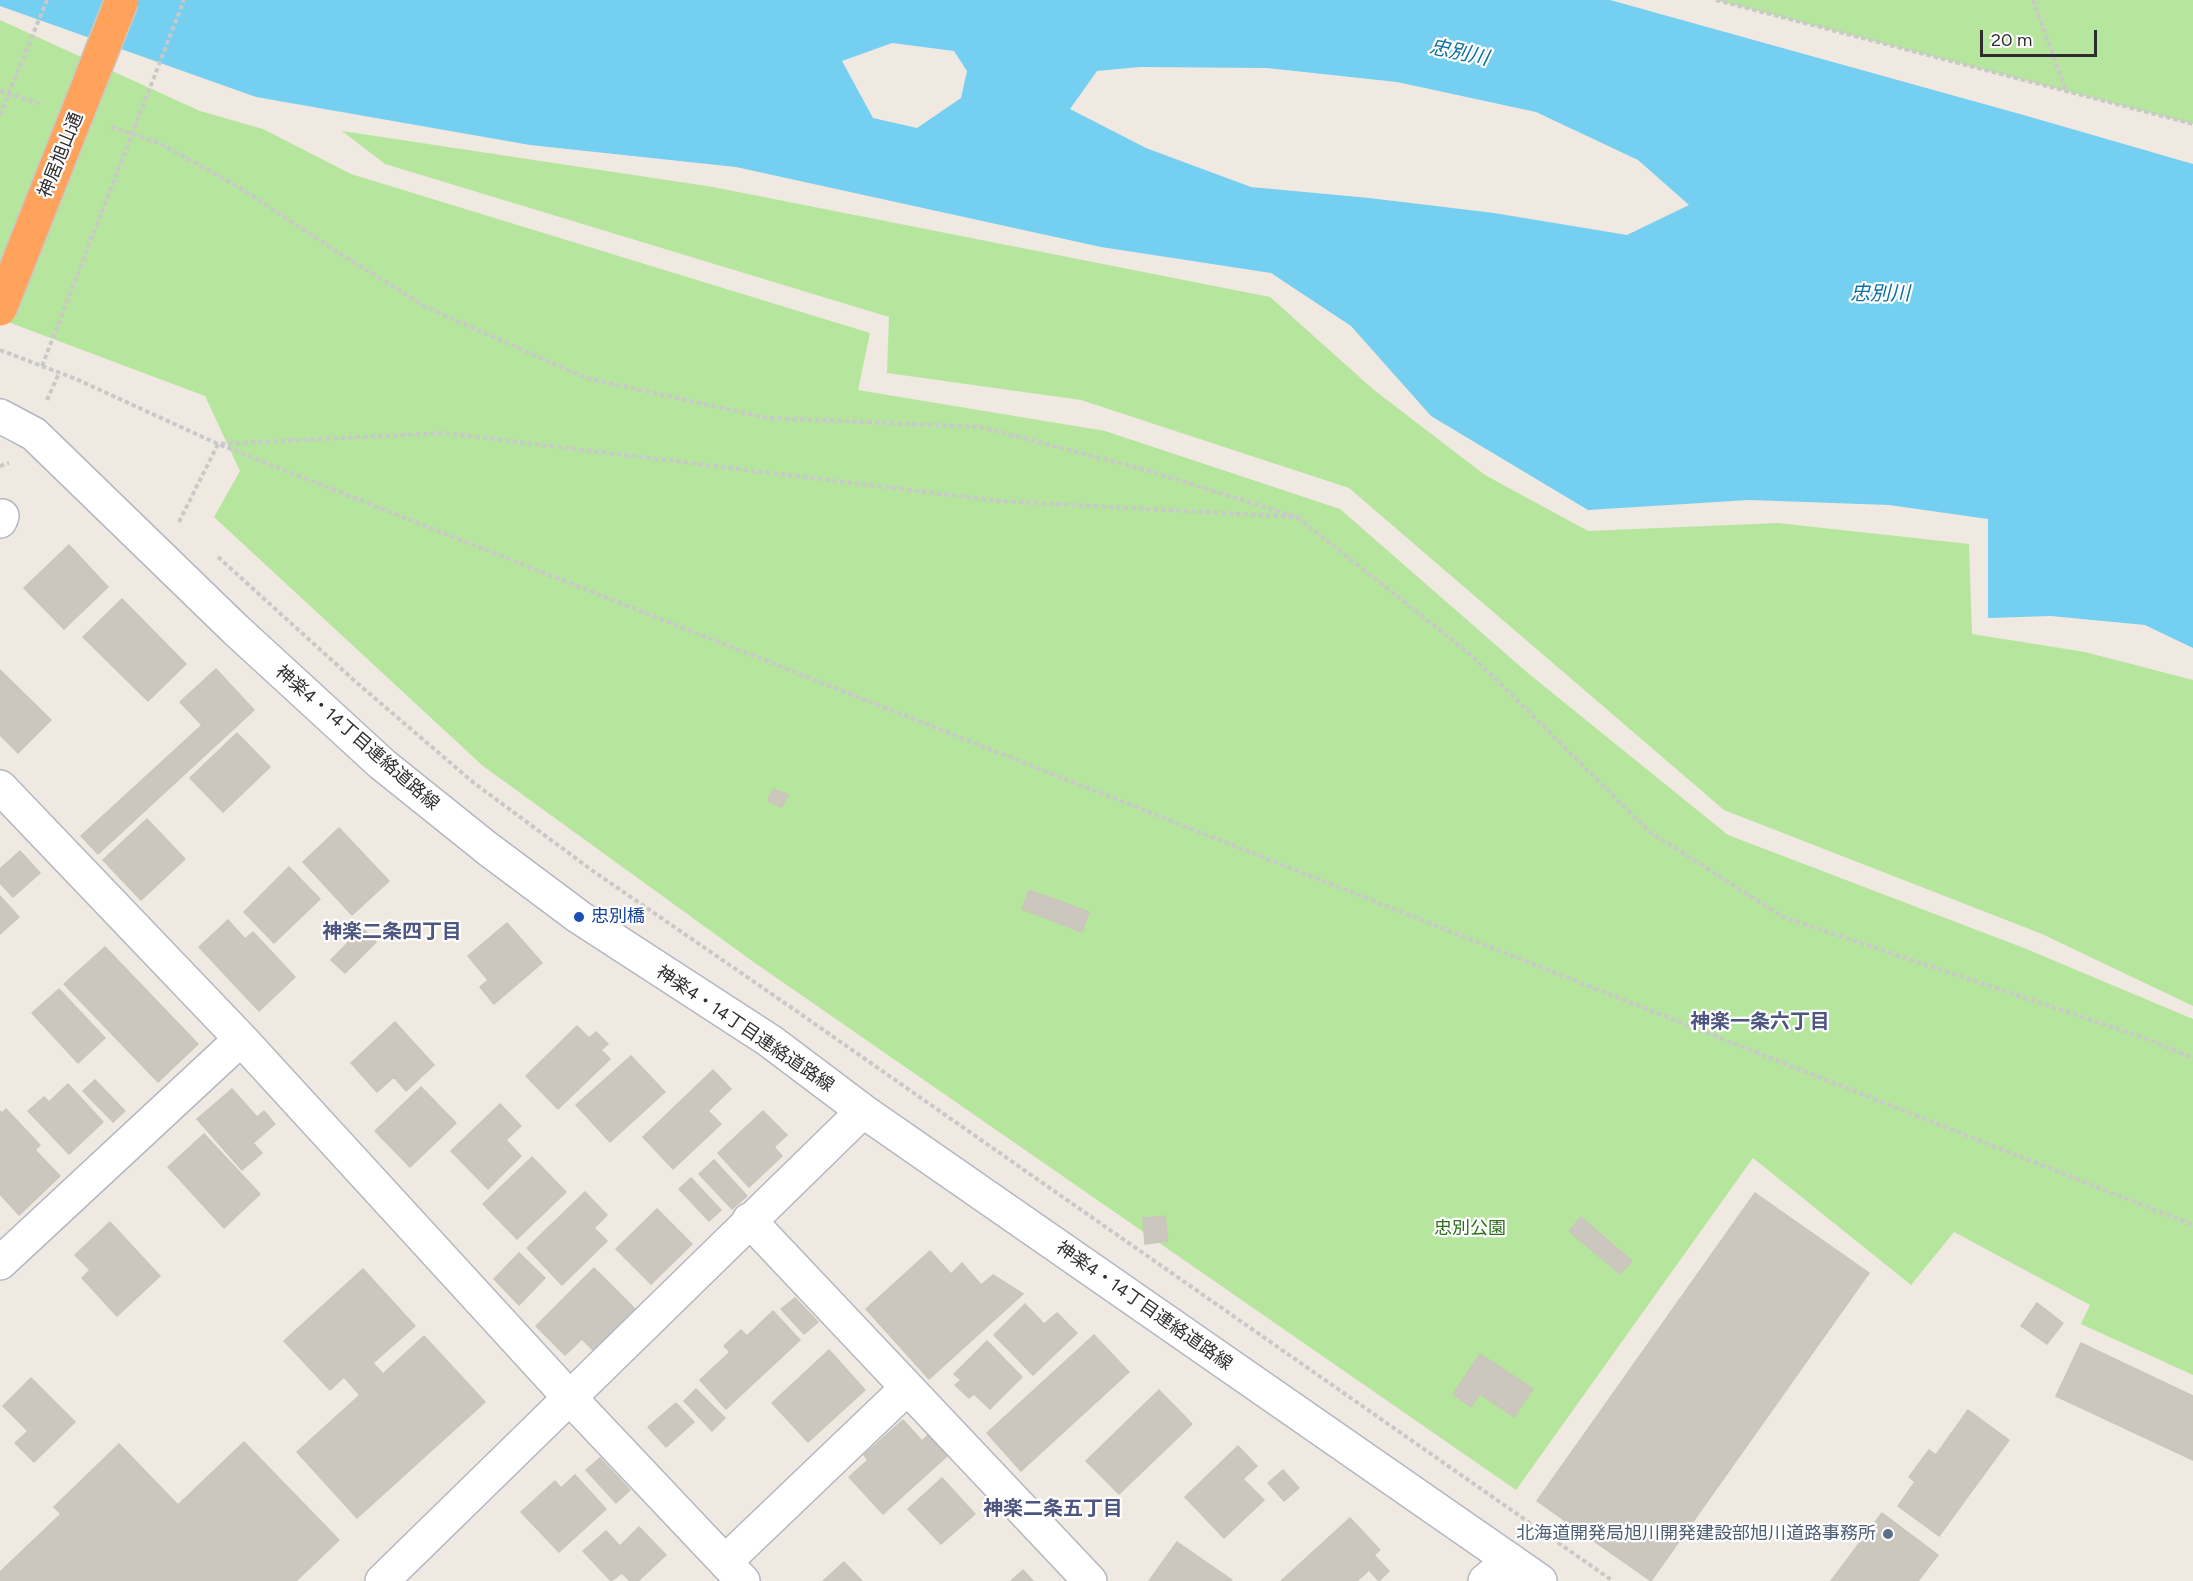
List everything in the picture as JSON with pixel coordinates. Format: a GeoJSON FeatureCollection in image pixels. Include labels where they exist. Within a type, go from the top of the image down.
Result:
{"type":"FeatureCollection","features":[{"type":"Feature","properties":{"kind":"highway","name":"神居旭山通"},"geometry":{"type":"LineString","coordinates":[[0,309],[122,0]]}},
{"type":"Feature","properties":{"kind":"street","name":"神楽4・14丁目連絡道路線"},"geometry":{"type":"LineString","coordinates":[[0,416],[34,434],[235,629],[382,764],[579,917],[770,1041],[863,1111],[1540,1581]]}},
{"type":"Feature","properties":{"kind":"street"},"geometry":{"type":"LineString","coordinates":[[0,787],[241,1039],[570,1398],[734,1572],[907,1388]]}},
{"type":"Feature","properties":{"kind":"street"},"geometry":{"type":"LineString","coordinates":[[0,1263],[241,1039]]}},
{"type":"Feature","properties":{"kind":"street"},"geometry":{"type":"LineString","coordinates":[[382,1581],[863,1111]]}},
{"type":"Feature","properties":{"kind":"street"},"geometry":{"type":"LineString","coordinates":[[749,1220],[1090,1581]]}},
{"type":"Feature","properties":{"kind":"street"},"geometry":{"type":"LineString","coordinates":[[1485,1581],[1510,1560]]}},
{"type":"Feature","properties":{"kind":"path"},"geometry":{"type":"LineString","coordinates":[[0,116],[47,0]]}},
{"type":"Feature","properties":{"kind":"path"},"geometry":{"type":"LineString","coordinates":[[42,366],[184,0]]}},
{"type":"Feature","properties":{"kind":"path"},"geometry":{"type":"LineString","coordinates":[[1716,0],[2193,124]]}},
{"type":"Feature","properties":{"kind":"path"},"geometry":{"type":"LineString","coordinates":[[2033,0],[2066,91]]}},
{"type":"Feature","properties":{"kind":"path"},"geometry":{"type":"LineString","coordinates":[[0,91],[48,106]]}},
{"type":"Feature","properties":{"kind":"path"},"geometry":{"type":"LineString","coordinates":[[104,125],[159,143],[242,189],[426,307],[586,378],[768,418],[981,427],[1146,470],[1297,517],[1470,654],[1650,832],[1783,917],[2139,1036],[2193,1058]]}},
{"type":"Feature","properties":{"kind":"path"},"geometry":{"type":"LineString","coordinates":[[0,350],[76,379],[218,444],[2193,1226]]}},
{"type":"Feature","properties":{"kind":"path"},"geometry":{"type":"LineString","coordinates":[[218,444],[445,433],[999,501],[1297,517]]}},
{"type":"Feature","properties":{"kind":"path"},"geometry":{"type":"LineString","coordinates":[[187,529],[178,522],[218,444]]}},
{"type":"Feature","properties":{"kind":"path"},"geometry":{"type":"LineString","coordinates":[[213,552],[357,683],[474,783],[593,871],[1613,1581]]}},
{"type":"Feature","properties":{"kind":"green space"},"geometry":{"type":"Polygon","coordinates":[[[1716,0],[2193,0],[2193,124],[2066,91],[1716,0]]]}},
{"type":"Feature","properties":{"kind":"green space","name":"忠別公園"},"geometry":{"type":"Polygon","coordinates":[[[0,20],[200,111],[263,129],[351,174],[870,333],[858,390],[1105,431],[1340,509],[1529,674],[1728,835],[2024,948],[2193,1019],[2193,1375],[2081,1324],[2090,1305],[1954,1232],[1911,1285],[1753,1158],[1516,1490],[755,963],[483,766],[214,517],[240,471],[205,396],[0,319],[0,20]]]}},
{"type":"Feature","properties":{"kind":"green space"},"geometry":{"type":"Polygon","coordinates":[[[342,131],[713,187],[1270,297],[1374,390],[1485,475],[1588,531],[1778,523],[1969,544],[1972,634],[2085,652],[2193,680],[2193,1006],[2042,934],[1724,810],[1349,488],[1081,400],[887,373],[889,317],[385,164],[342,131]]]}},
{"type":"Feature","properties":{"kind":"water","name":"忠別川"},"geometry":{"type":"Polygon","coordinates":[[[0,0],[1610,0],[2193,164],[2193,648],[2145,625],[2051,616],[1988,618],[1988,519],[1889,505],[1749,500],[1588,510],[1431,416],[1351,326],[1271,273],[1101,247],[736,167],[530,145],[256,97],[0,6],[0,0]],[[892,43],[842,61],[873,118],[917,128],[961,98],[967,71],[954,51],[892,43]],[[1140,67],[1097,71],[1070,109],[1146,148],[1251,187],[1494,213],[1627,235],[1689,205],[1638,160],[1536,112],[1397,82],[1267,68],[1140,67]]]}},
{"type":"Feature","properties":{"kind":"building"},"geometry":{"type":"Polygon","coordinates":[[[69,545],[108,587],[64,629],[24,588],[69,545]]]}},
{"type":"Feature","properties":{"kind":"building"},"geometry":{"type":"Polygon","coordinates":[[[122,599],[186,664],[148,701],[83,637],[122,599]]]}},
{"type":"Feature","properties":{"kind":"building"},"geometry":{"type":"Polygon","coordinates":[[[216,669],[254,710],[98,854],[81,836],[202,725],[180,702],[216,669]]]}},
{"type":"Feature","properties":{"kind":"building"},"geometry":{"type":"Polygon","coordinates":[[[0,670],[51,720],[18,753],[0,735],[0,670]]]}},
{"type":"Feature","properties":{"kind":"building"},"geometry":{"type":"Polygon","coordinates":[[[237,733],[270,767],[223,812],[190,778],[237,733]]]}},
{"type":"Feature","properties":{"kind":"building"},"geometry":{"type":"Polygon","coordinates":[[[773,789],[788,795],[782,807],[768,801],[773,789]]]}},
{"type":"Feature","properties":{"kind":"building"},"geometry":{"type":"Polygon","coordinates":[[[147,819],[185,859],[141,900],[103,860],[147,819]]]}},
{"type":"Feature","properties":{"kind":"building"},"geometry":{"type":"Polygon","coordinates":[[[339,828],[389,881],[352,915],[303,862],[339,828]]]}},
{"type":"Feature","properties":{"kind":"building"},"geometry":{"type":"Polygon","coordinates":[[[20,851],[40,873],[13,897],[0,883],[0,869],[20,851]]]}},
{"type":"Feature","properties":{"kind":"building"},"geometry":{"type":"Polygon","coordinates":[[[289,867],[320,899],[274,943],[244,912],[289,867]]]}},
{"type":"Feature","properties":{"kind":"building"},"geometry":{"type":"Polygon","coordinates":[[[1029,890],[1089,912],[1082,932],[1022,909],[1029,890]]]}},
{"type":"Feature","properties":{"kind":"building"},"geometry":{"type":"Polygon","coordinates":[[[0,896],[19,917],[0,934],[0,896]]]}},
{"type":"Feature","properties":{"kind":"building"},"geometry":{"type":"Polygon","coordinates":[[[228,920],[245,939],[253,932],[295,977],[259,1011],[199,947],[228,920]]]}},
{"type":"Feature","properties":{"kind":"building"},"geometry":{"type":"Polygon","coordinates":[[[507,923],[542,963],[494,1004],[480,987],[488,980],[468,956],[507,923]]]}},
{"type":"Feature","properties":{"kind":"building"},"geometry":{"type":"Polygon","coordinates":[[[362,928],[376,942],[345,973],[331,960],[362,928]]]}},
{"type":"Feature","properties":{"kind":"building"},"geometry":{"type":"Polygon","coordinates":[[[105,947],[198,1044],[158,1082],[64,984],[105,947]]]}},
{"type":"Feature","properties":{"kind":"building"},"geometry":{"type":"Polygon","coordinates":[[[59,989],[105,1038],[78,1063],[32,1013],[59,989]]]}},
{"type":"Feature","properties":{"kind":"building"},"geometry":{"type":"Polygon","coordinates":[[[395,1022],[434,1065],[406,1091],[394,1077],[377,1092],[351,1063],[395,1022]]]}},
{"type":"Feature","properties":{"kind":"building"},"geometry":{"type":"Polygon","coordinates":[[[577,1026],[589,1038],[596,1032],[608,1044],[601,1050],[610,1059],[558,1109],[526,1076],[577,1026]]]}},
{"type":"Feature","properties":{"kind":"building"},"geometry":{"type":"Polygon","coordinates":[[[631,1056],[665,1092],[610,1142],[576,1105],[631,1056]]]}},
{"type":"Feature","properties":{"kind":"building"},"geometry":{"type":"Polygon","coordinates":[[[713,1070],[731,1089],[708,1111],[721,1124],[673,1169],[643,1137],[713,1070]]]}},
{"type":"Feature","properties":{"kind":"building"},"geometry":{"type":"Polygon","coordinates":[[[95,1080],[125,1111],[113,1122],[83,1091],[95,1080]]]}},
{"type":"Feature","properties":{"kind":"building"},"geometry":{"type":"Polygon","coordinates":[[[68,1084],[103,1122],[69,1154],[28,1111],[44,1097],[49,1102],[68,1084]]]}},
{"type":"Feature","properties":{"kind":"building"},"geometry":{"type":"Polygon","coordinates":[[[421,1087],[456,1123],[410,1167],[375,1131],[421,1087]]]}},
{"type":"Feature","properties":{"kind":"building"},"geometry":{"type":"Polygon","coordinates":[[[232,1089],[257,1117],[264,1111],[275,1124],[253,1143],[262,1153],[242,1170],[197,1119],[232,1089]]]}},
{"type":"Feature","properties":{"kind":"building"},"geometry":{"type":"Polygon","coordinates":[[[500,1104],[521,1126],[506,1140],[521,1156],[488,1189],[451,1151],[500,1104]]]}},
{"type":"Feature","properties":{"kind":"building"},"geometry":{"type":"Polygon","coordinates":[[[6,1109],[40,1145],[35,1150],[60,1176],[19,1215],[0,1194],[0,1111],[2,1113],[6,1109]]]}},
{"type":"Feature","properties":{"kind":"building"},"geometry":{"type":"Polygon","coordinates":[[[763,1111],[787,1135],[774,1147],[782,1156],[749,1187],[718,1153],[763,1111]]]}},
{"type":"Feature","properties":{"kind":"building"},"geometry":{"type":"Polygon","coordinates":[[[204,1134],[260,1194],[224,1228],[168,1167],[204,1134]]]}},
{"type":"Feature","properties":{"kind":"building"},"geometry":{"type":"Polygon","coordinates":[[[532,1157],[566,1192],[517,1239],[483,1204],[532,1157]]]}},
{"type":"Feature","properties":{"kind":"building"},"geometry":{"type":"Polygon","coordinates":[[[714,1160],[747,1196],[732,1209],[699,1174],[714,1160]]]}},
{"type":"Feature","properties":{"kind":"building"},"geometry":{"type":"Polygon","coordinates":[[[691,1178],[721,1210],[709,1221],[679,1189],[691,1178]]]}},
{"type":"Feature","properties":{"kind":"building"},"geometry":{"type":"Polygon","coordinates":[[[585,1192],[607,1215],[594,1228],[607,1241],[562,1285],[527,1248],[585,1192]]]}},
{"type":"Feature","properties":{"kind":"building"},"geometry":{"type":"Polygon","coordinates":[[[1755,1193],[1869,1273],[1651,1581],[1537,1501],[1755,1193]]]}},
{"type":"Feature","properties":{"kind":"building"},"geometry":{"type":"Polygon","coordinates":[[[657,1209],[692,1244],[651,1284],[616,1249],[657,1209]]]}},
{"type":"Feature","properties":{"kind":"building"},"geometry":{"type":"Polygon","coordinates":[[[1165,1216],[1168,1241],[1145,1244],[1143,1218],[1165,1216]]]}},
{"type":"Feature","properties":{"kind":"building"},"geometry":{"type":"Polygon","coordinates":[[[1581,1217],[1632,1261],[1620,1274],[1569,1231],[1581,1217]]]}},
{"type":"Feature","properties":{"kind":"building"},"geometry":{"type":"Polygon","coordinates":[[[110,1222],[160,1276],[117,1316],[82,1278],[90,1270],[75,1255],[110,1222]]]}},
{"type":"Feature","properties":{"kind":"building"},"geometry":{"type":"Polygon","coordinates":[[[930,1251],[951,1274],[962,1263],[981,1285],[993,1275],[1023,1294],[929,1379],[866,1309],[930,1251]]]}},
{"type":"Feature","properties":{"kind":"building"},"geometry":{"type":"Polygon","coordinates":[[[519,1253],[545,1278],[519,1305],[494,1279],[519,1253]]]}},
{"type":"Feature","properties":{"kind":"building"},"geometry":{"type":"Polygon","coordinates":[[[594,1268],[636,1310],[594,1351],[582,1339],[565,1355],[536,1326],[594,1268]]]}},
{"type":"Feature","properties":{"kind":"building"},"geometry":{"type":"Polygon","coordinates":[[[363,1269],[415,1326],[373,1363],[383,1374],[424,1336],[485,1402],[357,1518],[297,1452],[360,1395],[344,1377],[330,1390],[284,1341],[363,1269]]]}},
{"type":"Feature","properties":{"kind":"building"},"geometry":{"type":"Polygon","coordinates":[[[795,1298],[818,1322],[804,1334],[781,1309],[795,1298]]]}},
{"type":"Feature","properties":{"kind":"building"},"geometry":{"type":"Polygon","coordinates":[[[2037,1303],[2063,1323],[2047,1344],[2021,1326],[2037,1303]]]}},
{"type":"Feature","properties":{"kind":"building"},"geometry":{"type":"Polygon","coordinates":[[[1025,1304],[1044,1324],[1057,1313],[1077,1333],[1033,1375],[994,1335],[1025,1304]]]}},
{"type":"Feature","properties":{"kind":"building"},"geometry":{"type":"Polygon","coordinates":[[[773,1311],[800,1340],[726,1409],[700,1380],[730,1352],[724,1346],[741,1330],[747,1336],[773,1311]]]}},
{"type":"Feature","properties":{"kind":"building"},"geometry":{"type":"Polygon","coordinates":[[[1094,1335],[1129,1372],[1021,1471],[987,1433],[1094,1335]]]}},
{"type":"Feature","properties":{"kind":"building"},"geometry":{"type":"Polygon","coordinates":[[[987,1341],[1022,1377],[990,1409],[974,1394],[969,1398],[955,1385],[961,1380],[954,1374],[987,1341]]]}},
{"type":"Feature","properties":{"kind":"building"},"geometry":{"type":"Polygon","coordinates":[[[2081,1343],[2193,1396],[2193,1460],[2056,1396],[2081,1343]]]}},
{"type":"Feature","properties":{"kind":"building"},"geometry":{"type":"Polygon","coordinates":[[[829,1350],[865,1390],[808,1442],[772,1403],[829,1350]]]}},
{"type":"Feature","properties":{"kind":"building"},"geometry":{"type":"Polygon","coordinates":[[[1480,1354],[1533,1389],[1514,1417],[1480,1394],[1471,1407],[1453,1394],[1480,1354]]]}},
{"type":"Feature","properties":{"kind":"building"},"geometry":{"type":"Polygon","coordinates":[[[31,1378],[75,1422],[34,1462],[15,1443],[28,1431],[3,1406],[31,1378]]]}},
{"type":"Feature","properties":{"kind":"building"},"geometry":{"type":"Polygon","coordinates":[[[696,1389],[725,1418],[712,1431],[684,1401],[696,1389]]]}},
{"type":"Feature","properties":{"kind":"building"},"geometry":{"type":"Polygon","coordinates":[[[1159,1390],[1192,1424],[1119,1494],[1086,1461],[1159,1390]]]}},
{"type":"Feature","properties":{"kind":"building"},"geometry":{"type":"Polygon","coordinates":[[[676,1403],[694,1422],[666,1447],[648,1427],[676,1403]]]}},
{"type":"Feature","properties":{"kind":"building"},"geometry":{"type":"Polygon","coordinates":[[[1968,1410],[2009,1440],[1939,1536],[1898,1506],[1915,1482],[1909,1477],[1929,1450],[1936,1455],[1968,1410]]]}},
{"type":"Feature","properties":{"kind":"building"},"geometry":{"type":"Polygon","coordinates":[[[903,1420],[922,1441],[928,1435],[947,1456],[883,1514],[849,1477],[868,1460],[864,1455],[903,1420]]]}},
{"type":"Feature","properties":{"kind":"building"},"geometry":{"type":"Polygon","coordinates":[[[244,1442],[339,1540],[296,1581],[0,1581],[0,1572],[61,1514],[54,1507],[119,1444],[178,1505],[244,1442]]]}},
{"type":"Feature","properties":{"kind":"building"},"geometry":{"type":"Polygon","coordinates":[[[1238,1446],[1257,1466],[1243,1479],[1264,1500],[1224,1538],[1185,1497],[1238,1446]]]}},
{"type":"Feature","properties":{"kind":"building"},"geometry":{"type":"Polygon","coordinates":[[[600,1458],[630,1490],[616,1503],[586,1470],[600,1458]]]}},
{"type":"Feature","properties":{"kind":"building"},"geometry":{"type":"Polygon","coordinates":[[[1283,1470],[1299,1488],[1284,1501],[1268,1483],[1283,1470]]]}},
{"type":"Feature","properties":{"kind":"building"},"geometry":{"type":"Polygon","coordinates":[[[575,1475],[606,1509],[559,1552],[521,1512],[555,1481],[561,1488],[575,1475]]]}},
{"type":"Feature","properties":{"kind":"building"},"geometry":{"type":"Polygon","coordinates":[[[942,1478],[975,1514],[941,1544],[908,1509],[942,1478]]]}},
{"type":"Feature","properties":{"kind":"building","name":"北海道開発局旭川開発建設部旭川道路事務所"},"geometry":{"type":"Polygon","coordinates":[[[1882,1513],[1938,1555],[1918,1581],[1831,1581],[1882,1513]]]}},
{"type":"Feature","properties":{"kind":"building"},"geometry":{"type":"Polygon","coordinates":[[[1350,1518],[1380,1550],[1374,1555],[1389,1571],[1379,1581],[1369,1570],[1357,1581],[1281,1581],[1350,1518]]]}},
{"type":"Feature","properties":{"kind":"building"},"geometry":{"type":"Polygon","coordinates":[[[639,1527],[666,1555],[638,1581],[630,1581],[622,1573],[611,1581],[583,1551],[606,1531],[620,1546],[639,1527]]]}},
{"type":"Feature","properties":{"kind":"building"},"geometry":{"type":"Polygon","coordinates":[[[1177,1542],[1232,1580],[1149,1581],[1177,1542]]]}},
{"type":"Feature","properties":{"kind":"building"},"geometry":{"type":"Polygon","coordinates":[[[844,1562],[862,1581],[823,1581],[844,1562]]]}},
{"type":"Feature","properties":{"kind":"building"},"geometry":{"type":"Polygon","coordinates":[[[1023,1570],[1033,1581],[1011,1581],[1023,1570]]]}},
{"type":"Feature","properties":{"kind":"place","name":"忠別橋"},"geometry":{"type":"Point","coordinates":[579,917]}},
{"type":"Feature","properties":{"kind":"place","name":"北海道開発局旭川開発建設部旭川道路事務所"},"geometry":{"type":"Point","coordinates":[1888,1534]}},
{"type":"Feature","properties":{"kind":"district","name":"神楽二条四丁目"},"geometry":{"type":"Point","coordinates":[392,932]}},
{"type":"Feature","properties":{"kind":"district","name":"神楽一条六丁目"},"geometry":{"type":"Point","coordinates":[1760,1022]}},
{"type":"Feature","properties":{"kind":"district","name":"神楽二条五丁目"},"geometry":{"type":"Point","coordinates":[1053,1509]}}]}
